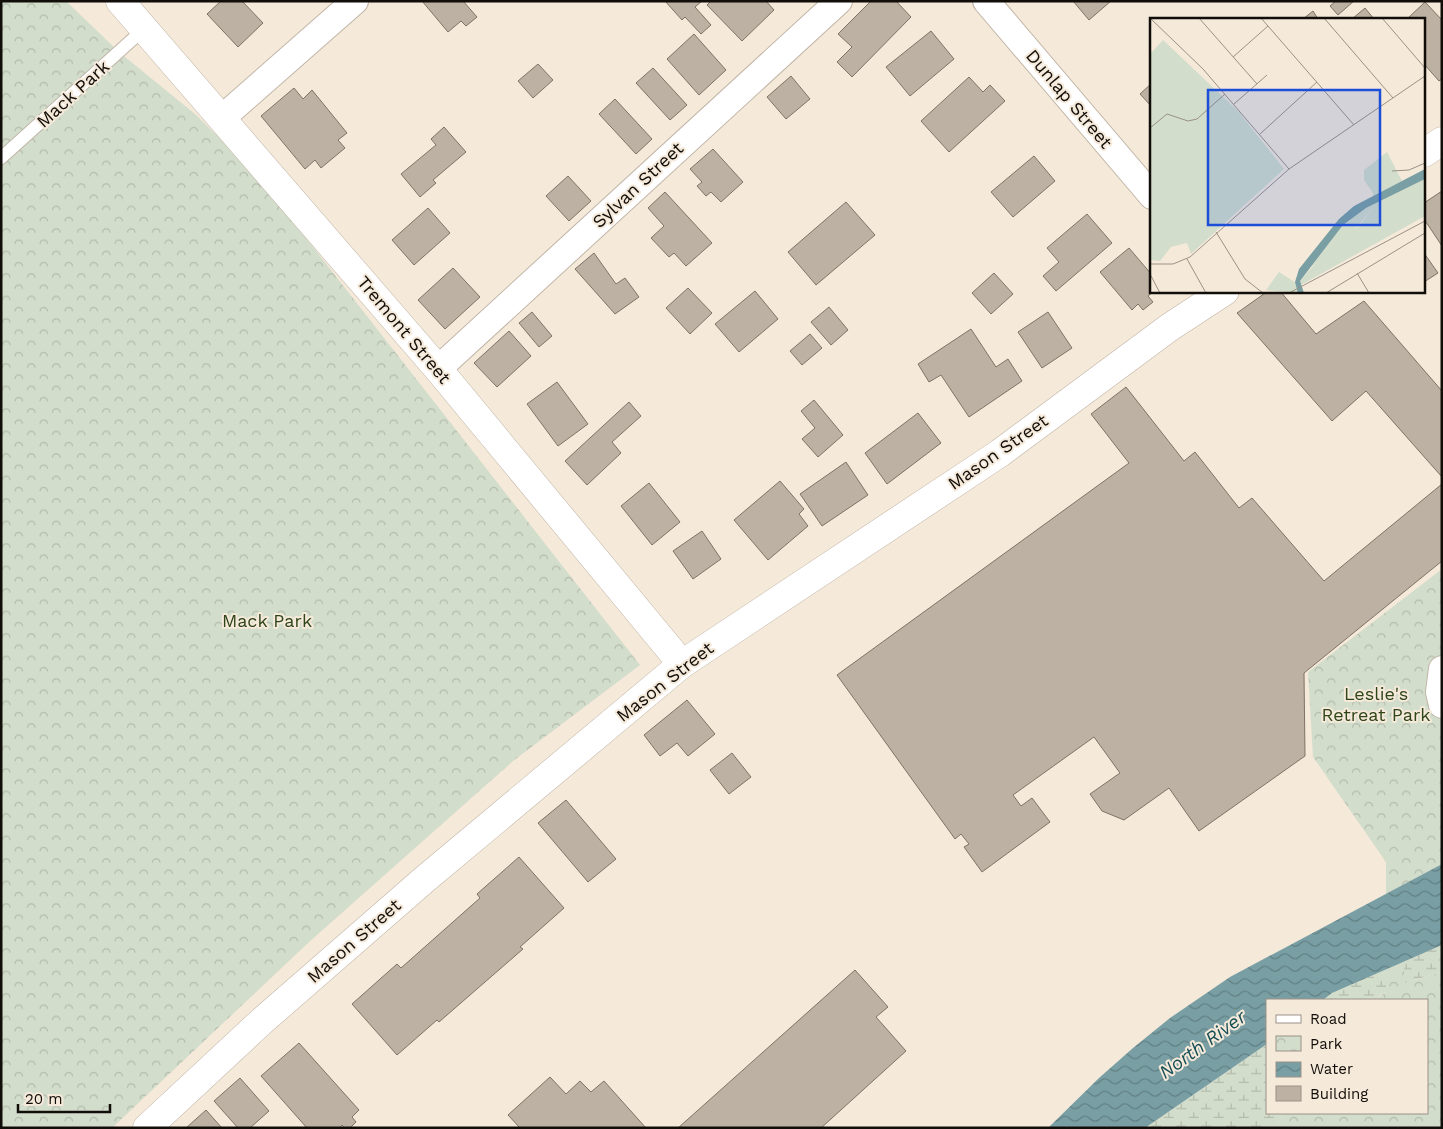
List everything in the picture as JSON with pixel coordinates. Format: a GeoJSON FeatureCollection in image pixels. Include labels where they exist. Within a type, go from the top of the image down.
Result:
{"type":"FeatureCollection","features":[{"type":"Feature","properties":{"kind":"street","name":"Tremont Street"},"geometry":{"type":"LineString","coordinates":[[120,1],[438,370],[682,664]]}},
{"type":"Feature","properties":{"kind":"street"},"geometry":{"type":"LineString","coordinates":[[222,118],[355,1]]}},
{"type":"Feature","properties":{"kind":"street","name":"Sylvan Street"},"geometry":{"type":"LineString","coordinates":[[438,370],[839,1]]}},
{"type":"Feature","properties":{"kind":"street","name":"Dunlap Street"},"geometry":{"type":"LineString","coordinates":[[986,1],[1150,194]]}},
{"type":"Feature","properties":{"kind":"street"},"geometry":{"type":"LineString","coordinates":[[1426,153],[1442,141]]}},
{"type":"Feature","properties":{"kind":"street","name":"Mason Street"},"geometry":{"type":"LineString","coordinates":[[146,1128],[262,1020],[395,905],[682,664],[1000,453],[1170,327],[1223,292]]}},
{"type":"Feature","properties":{"kind":"street"},"geometry":{"type":"LineString","coordinates":[[1442,669],[1439,692],[1442,705]]}},
{"type":"Feature","properties":{"kind":"lane","name":"Mack Park"},"geometry":{"type":"LineString","coordinates":[[1,158],[144,29]]}},
{"type":"Feature","properties":{"kind":"green space","name":"Mack Park"},"geometry":{"type":"Polygon","coordinates":[[[1,1],[66,1],[119,52],[195,114],[255,173],[640,665],[513,761],[308,943],[112,1128],[1,1128],[1,1]]]}},
{"type":"Feature","properties":{"kind":"green space","name":"Leslie's Retreat Park"},"geometry":{"type":"Polygon","coordinates":[[[1442,569],[1442,864],[1405,884],[1404,983],[1442,972],[1442,1128],[1274,1128],[1284,1114],[1428,1114],[1428,999],[1376,999],[1386,992],[1386,862],[1313,757],[1308,672],[1442,569]]]}},
{"type":"Feature","properties":{"kind":"green space"},"geometry":{"type":"Polygon","coordinates":[[[1442,945],[1442,972],[1398,986],[1375,999],[1324,999],[1332,993],[1442,945]]]}},
{"type":"Feature","properties":{"kind":"green space"},"geometry":{"type":"Polygon","coordinates":[[[1266,1045],[1266,1114],[1284,1114],[1274,1128],[1145,1128],[1266,1045]]]}},
{"type":"Feature","properties":{"kind":"water","name":"North River"},"geometry":{"type":"Polygon","coordinates":[[[1442,864],[1442,945],[1332,993],[1324,999],[1266,999],[1266,1045],[1145,1128],[1048,1128],[1133,1048],[1170,1018],[1230,977],[1442,864]]]}},
{"type":"Feature","properties":{"kind":"building"},"geometry":{"type":"Polygon","coordinates":[[[221,1],[242,1],[263,23],[238,47],[207,14],[221,1]]]}},
{"type":"Feature","properties":{"kind":"building"},"geometry":{"type":"Polygon","coordinates":[[[422,1],[463,1],[477,17],[466,26],[461,21],[448,32],[422,1]]]}},
{"type":"Feature","properties":{"kind":"building"},"geometry":{"type":"Polygon","coordinates":[[[665,1],[702,1],[695,7],[711,25],[701,34],[685,17],[682,20],[665,1]]]}},
{"type":"Feature","properties":{"kind":"building"},"geometry":{"type":"Polygon","coordinates":[[[711,1],[766,1],[774,10],[742,41],[707,5],[711,1]]]}},
{"type":"Feature","properties":{"kind":"building"},"geometry":{"type":"Polygon","coordinates":[[[871,1],[896,1],[911,17],[852,77],[837,62],[852,47],[838,34],[871,1]]]}},
{"type":"Feature","properties":{"kind":"building"},"geometry":{"type":"Polygon","coordinates":[[[1073,1],[1111,1],[1089,20],[1073,1]]]}},
{"type":"Feature","properties":{"kind":"building"},"geometry":{"type":"Polygon","coordinates":[[[1336,1],[1354,1],[1338,15],[1330,6],[1336,1]]]}},
{"type":"Feature","properties":{"kind":"building"},"geometry":{"type":"Polygon","coordinates":[[[1425,2],[1442,20],[1442,79],[1439,81],[1426,66],[1426,18],[1408,18],[1425,2]]]}},
{"type":"Feature","properties":{"kind":"building"},"geometry":{"type":"Polygon","coordinates":[[[1365,8],[1373,18],[1353,18],[1365,8]]]}},
{"type":"Feature","properties":{"kind":"building"},"geometry":{"type":"Polygon","coordinates":[[[1313,11],[1317,18],[1304,18],[1313,11]]]}},
{"type":"Feature","properties":{"kind":"building"},"geometry":{"type":"Polygon","coordinates":[[[931,31],[954,59],[910,96],[886,67],[931,31]]]}},
{"type":"Feature","properties":{"kind":"building"},"geometry":{"type":"Polygon","coordinates":[[[694,34],[726,70],[699,95],[667,59],[694,34]]]}},
{"type":"Feature","properties":{"kind":"building"},"geometry":{"type":"Polygon","coordinates":[[[538,64],[553,80],[533,98],[518,81],[538,64]]]}},
{"type":"Feature","properties":{"kind":"building"},"geometry":{"type":"Polygon","coordinates":[[[653,68],[687,105],[670,120],[636,83],[653,68]]]}},
{"type":"Feature","properties":{"kind":"building"},"geometry":{"type":"Polygon","coordinates":[[[791,76],[810,99],[786,119],[767,97],[791,76]]]}},
{"type":"Feature","properties":{"kind":"building"},"geometry":{"type":"Polygon","coordinates":[[[969,77],[983,92],[990,85],[1005,101],[949,152],[921,121],[969,77]]]}},
{"type":"Feature","properties":{"kind":"building"},"geometry":{"type":"Polygon","coordinates":[[[1150,85],[1150,105],[1140,94],[1150,85]]]}},
{"type":"Feature","properties":{"kind":"building"},"geometry":{"type":"Polygon","coordinates":[[[294,88],[303,99],[312,90],[347,133],[338,140],[345,148],[321,168],[315,160],[305,169],[261,116],[294,88]]]}},
{"type":"Feature","properties":{"kind":"building"},"geometry":{"type":"Polygon","coordinates":[[[615,99],[652,139],[636,154],[599,114],[615,99]]]}},
{"type":"Feature","properties":{"kind":"building"},"geometry":{"type":"Polygon","coordinates":[[[444,127],[466,152],[433,180],[436,183],[420,197],[401,174],[436,145],[431,139],[444,127]]]}},
{"type":"Feature","properties":{"kind":"building"},"geometry":{"type":"Polygon","coordinates":[[[713,149],[743,182],[721,202],[711,192],[706,196],[697,186],[702,182],[690,169],[713,149]]]}},
{"type":"Feature","properties":{"kind":"building"},"geometry":{"type":"Polygon","coordinates":[[[1034,156],[1055,181],[1013,217],[991,192],[1034,156]]]}},
{"type":"Feature","properties":{"kind":"building"},"geometry":{"type":"Polygon","coordinates":[[[568,176],[591,201],[569,221],[546,196],[568,176]]]}},
{"type":"Feature","properties":{"kind":"building"},"geometry":{"type":"Polygon","coordinates":[[[1442,191],[1442,246],[1426,222],[1426,202],[1442,191]]]}},
{"type":"Feature","properties":{"kind":"building"},"geometry":{"type":"Polygon","coordinates":[[[665,192],[712,243],[686,266],[674,253],[669,257],[651,238],[664,226],[648,208],[665,192]]]}},
{"type":"Feature","properties":{"kind":"building"},"geometry":{"type":"Polygon","coordinates":[[[846,202],[875,235],[816,285],[788,252],[846,202]]]}},
{"type":"Feature","properties":{"kind":"building"},"geometry":{"type":"Polygon","coordinates":[[[428,208],[450,233],[414,265],[392,240],[428,208]]]}},
{"type":"Feature","properties":{"kind":"building"},"geometry":{"type":"Polygon","coordinates":[[[1087,214],[1112,243],[1056,291],[1043,276],[1059,262],[1047,248],[1087,214]]]}},
{"type":"Feature","properties":{"kind":"building"},"geometry":{"type":"Polygon","coordinates":[[[1129,248],[1150,273],[1150,292],[1153,292],[1148,296],[1153,302],[1143,310],[1138,304],[1132,310],[1100,272],[1129,248]]]}},
{"type":"Feature","properties":{"kind":"building"},"geometry":{"type":"Polygon","coordinates":[[[594,253],[616,284],[625,278],[639,297],[615,314],[575,269],[594,253]]]}},
{"type":"Feature","properties":{"kind":"building"},"geometry":{"type":"Polygon","coordinates":[[[1426,256],[1438,273],[1426,281],[1426,256]]]}},
{"type":"Feature","properties":{"kind":"building"},"geometry":{"type":"Polygon","coordinates":[[[453,268],[480,297],[445,329],[418,300],[453,268]]]}},
{"type":"Feature","properties":{"kind":"building"},"geometry":{"type":"Polygon","coordinates":[[[994,273],[1013,294],[991,314],[972,293],[994,273]]]}},
{"type":"Feature","properties":{"kind":"building"},"geometry":{"type":"Polygon","coordinates":[[[688,288],[712,313],[690,334],[666,308],[688,288]]]}},
{"type":"Feature","properties":{"kind":"building"},"geometry":{"type":"Polygon","coordinates":[[[755,291],[778,319],[739,352],[715,324],[755,291]]]}},
{"type":"Feature","properties":{"kind":"building"},"geometry":{"type":"Polygon","coordinates":[[[1267,292],[1281,292],[1316,334],[1364,301],[1442,391],[1442,477],[1366,391],[1332,421],[1237,313],[1267,292]]]}},
{"type":"Feature","properties":{"kind":"building"},"geometry":{"type":"Polygon","coordinates":[[[829,307],[848,330],[831,345],[811,322],[829,307]]]}},
{"type":"Feature","properties":{"kind":"building"},"geometry":{"type":"Polygon","coordinates":[[[532,312],[552,336],[539,347],[519,323],[532,312]]]}},
{"type":"Feature","properties":{"kind":"building"},"geometry":{"type":"Polygon","coordinates":[[[1048,312],[1072,348],[1042,368],[1018,332],[1048,312]]]}},
{"type":"Feature","properties":{"kind":"building"},"geometry":{"type":"Polygon","coordinates":[[[971,329],[996,367],[1008,359],[1022,381],[969,417],[941,375],[929,382],[918,364],[971,329]]]}},
{"type":"Feature","properties":{"kind":"building"},"geometry":{"type":"Polygon","coordinates":[[[509,331],[531,356],[497,387],[474,363],[509,331]]]}},
{"type":"Feature","properties":{"kind":"building"},"geometry":{"type":"Polygon","coordinates":[[[810,334],[822,348],[802,365],[790,351],[810,334]]]}},
{"type":"Feature","properties":{"kind":"building"},"geometry":{"type":"Polygon","coordinates":[[[557,382],[588,424],[558,446],[527,404],[557,382]]]}},
{"type":"Feature","properties":{"kind":"building"},"geometry":{"type":"Polygon","coordinates":[[[1126,387],[1184,461],[1195,452],[1239,508],[1252,498],[1324,581],[1442,484],[1442,561],[1304,673],[1305,756],[1199,831],[1169,788],[1124,820],[1102,811],[1090,794],[1120,773],[1094,737],[1013,795],[1021,806],[1032,798],[1050,822],[982,872],[964,847],[969,844],[961,834],[955,839],[837,675],[1129,463],[1091,414],[1126,387]]]}},
{"type":"Feature","properties":{"kind":"building"},"geometry":{"type":"Polygon","coordinates":[[[814,400],[843,435],[818,457],[802,439],[815,428],[801,411],[814,400]]]}},
{"type":"Feature","properties":{"kind":"building"},"geometry":{"type":"Polygon","coordinates":[[[629,402],[641,416],[612,442],[621,453],[587,485],[565,461],[629,402]]]}},
{"type":"Feature","properties":{"kind":"building"},"geometry":{"type":"Polygon","coordinates":[[[918,413],[941,443],[887,484],[865,453],[918,413]]]}},
{"type":"Feature","properties":{"kind":"building"},"geometry":{"type":"Polygon","coordinates":[[[846,462],[868,495],[822,526],[800,494],[846,462]]]}},
{"type":"Feature","properties":{"kind":"building"},"geometry":{"type":"Polygon","coordinates":[[[780,481],[804,509],[799,514],[808,526],[768,560],[734,520],[780,481]]]}},
{"type":"Feature","properties":{"kind":"building"},"geometry":{"type":"Polygon","coordinates":[[[649,483],[680,522],[652,545],[621,506],[649,483]]]}},
{"type":"Feature","properties":{"kind":"building"},"geometry":{"type":"Polygon","coordinates":[[[702,531],[721,559],[693,579],[673,551],[702,531]]]}},
{"type":"Feature","properties":{"kind":"building"},"geometry":{"type":"Polygon","coordinates":[[[687,700],[715,734],[688,756],[677,743],[660,756],[644,735],[687,700]]]}},
{"type":"Feature","properties":{"kind":"building"},"geometry":{"type":"Polygon","coordinates":[[[732,753],[751,777],[729,794],[710,770],[732,753]]]}},
{"type":"Feature","properties":{"kind":"building"},"geometry":{"type":"Polygon","coordinates":[[[566,800],[616,859],[588,882],[538,823],[566,800]]]}},
{"type":"Feature","properties":{"kind":"building"},"geometry":{"type":"Polygon","coordinates":[[[519,857],[564,908],[520,947],[523,949],[439,1022],[437,1020],[397,1055],[352,1004],[397,964],[401,968],[480,898],[477,894],[519,857]]]}},
{"type":"Feature","properties":{"kind":"building"},"geometry":{"type":"Polygon","coordinates":[[[855,970],[888,1007],[876,1017],[906,1051],[821,1128],[678,1128],[855,970]]]}},
{"type":"Feature","properties":{"kind":"building"},"geometry":{"type":"Polygon","coordinates":[[[299,1043],[359,1110],[352,1117],[356,1122],[350,1128],[345,1128],[342,1125],[340,1128],[307,1128],[261,1076],[299,1043]]]}},
{"type":"Feature","properties":{"kind":"building"},"geometry":{"type":"Polygon","coordinates":[[[550,1077],[566,1094],[580,1081],[591,1092],[604,1081],[646,1128],[520,1128],[508,1115],[550,1077]]]}},
{"type":"Feature","properties":{"kind":"building"},"geometry":{"type":"Polygon","coordinates":[[[240,1078],[269,1111],[250,1128],[238,1128],[214,1101],[240,1078]]]}},
{"type":"Feature","properties":{"kind":"building"},"geometry":{"type":"Polygon","coordinates":[[[206,1110],[222,1128],[186,1128],[206,1110]]]}}]}
